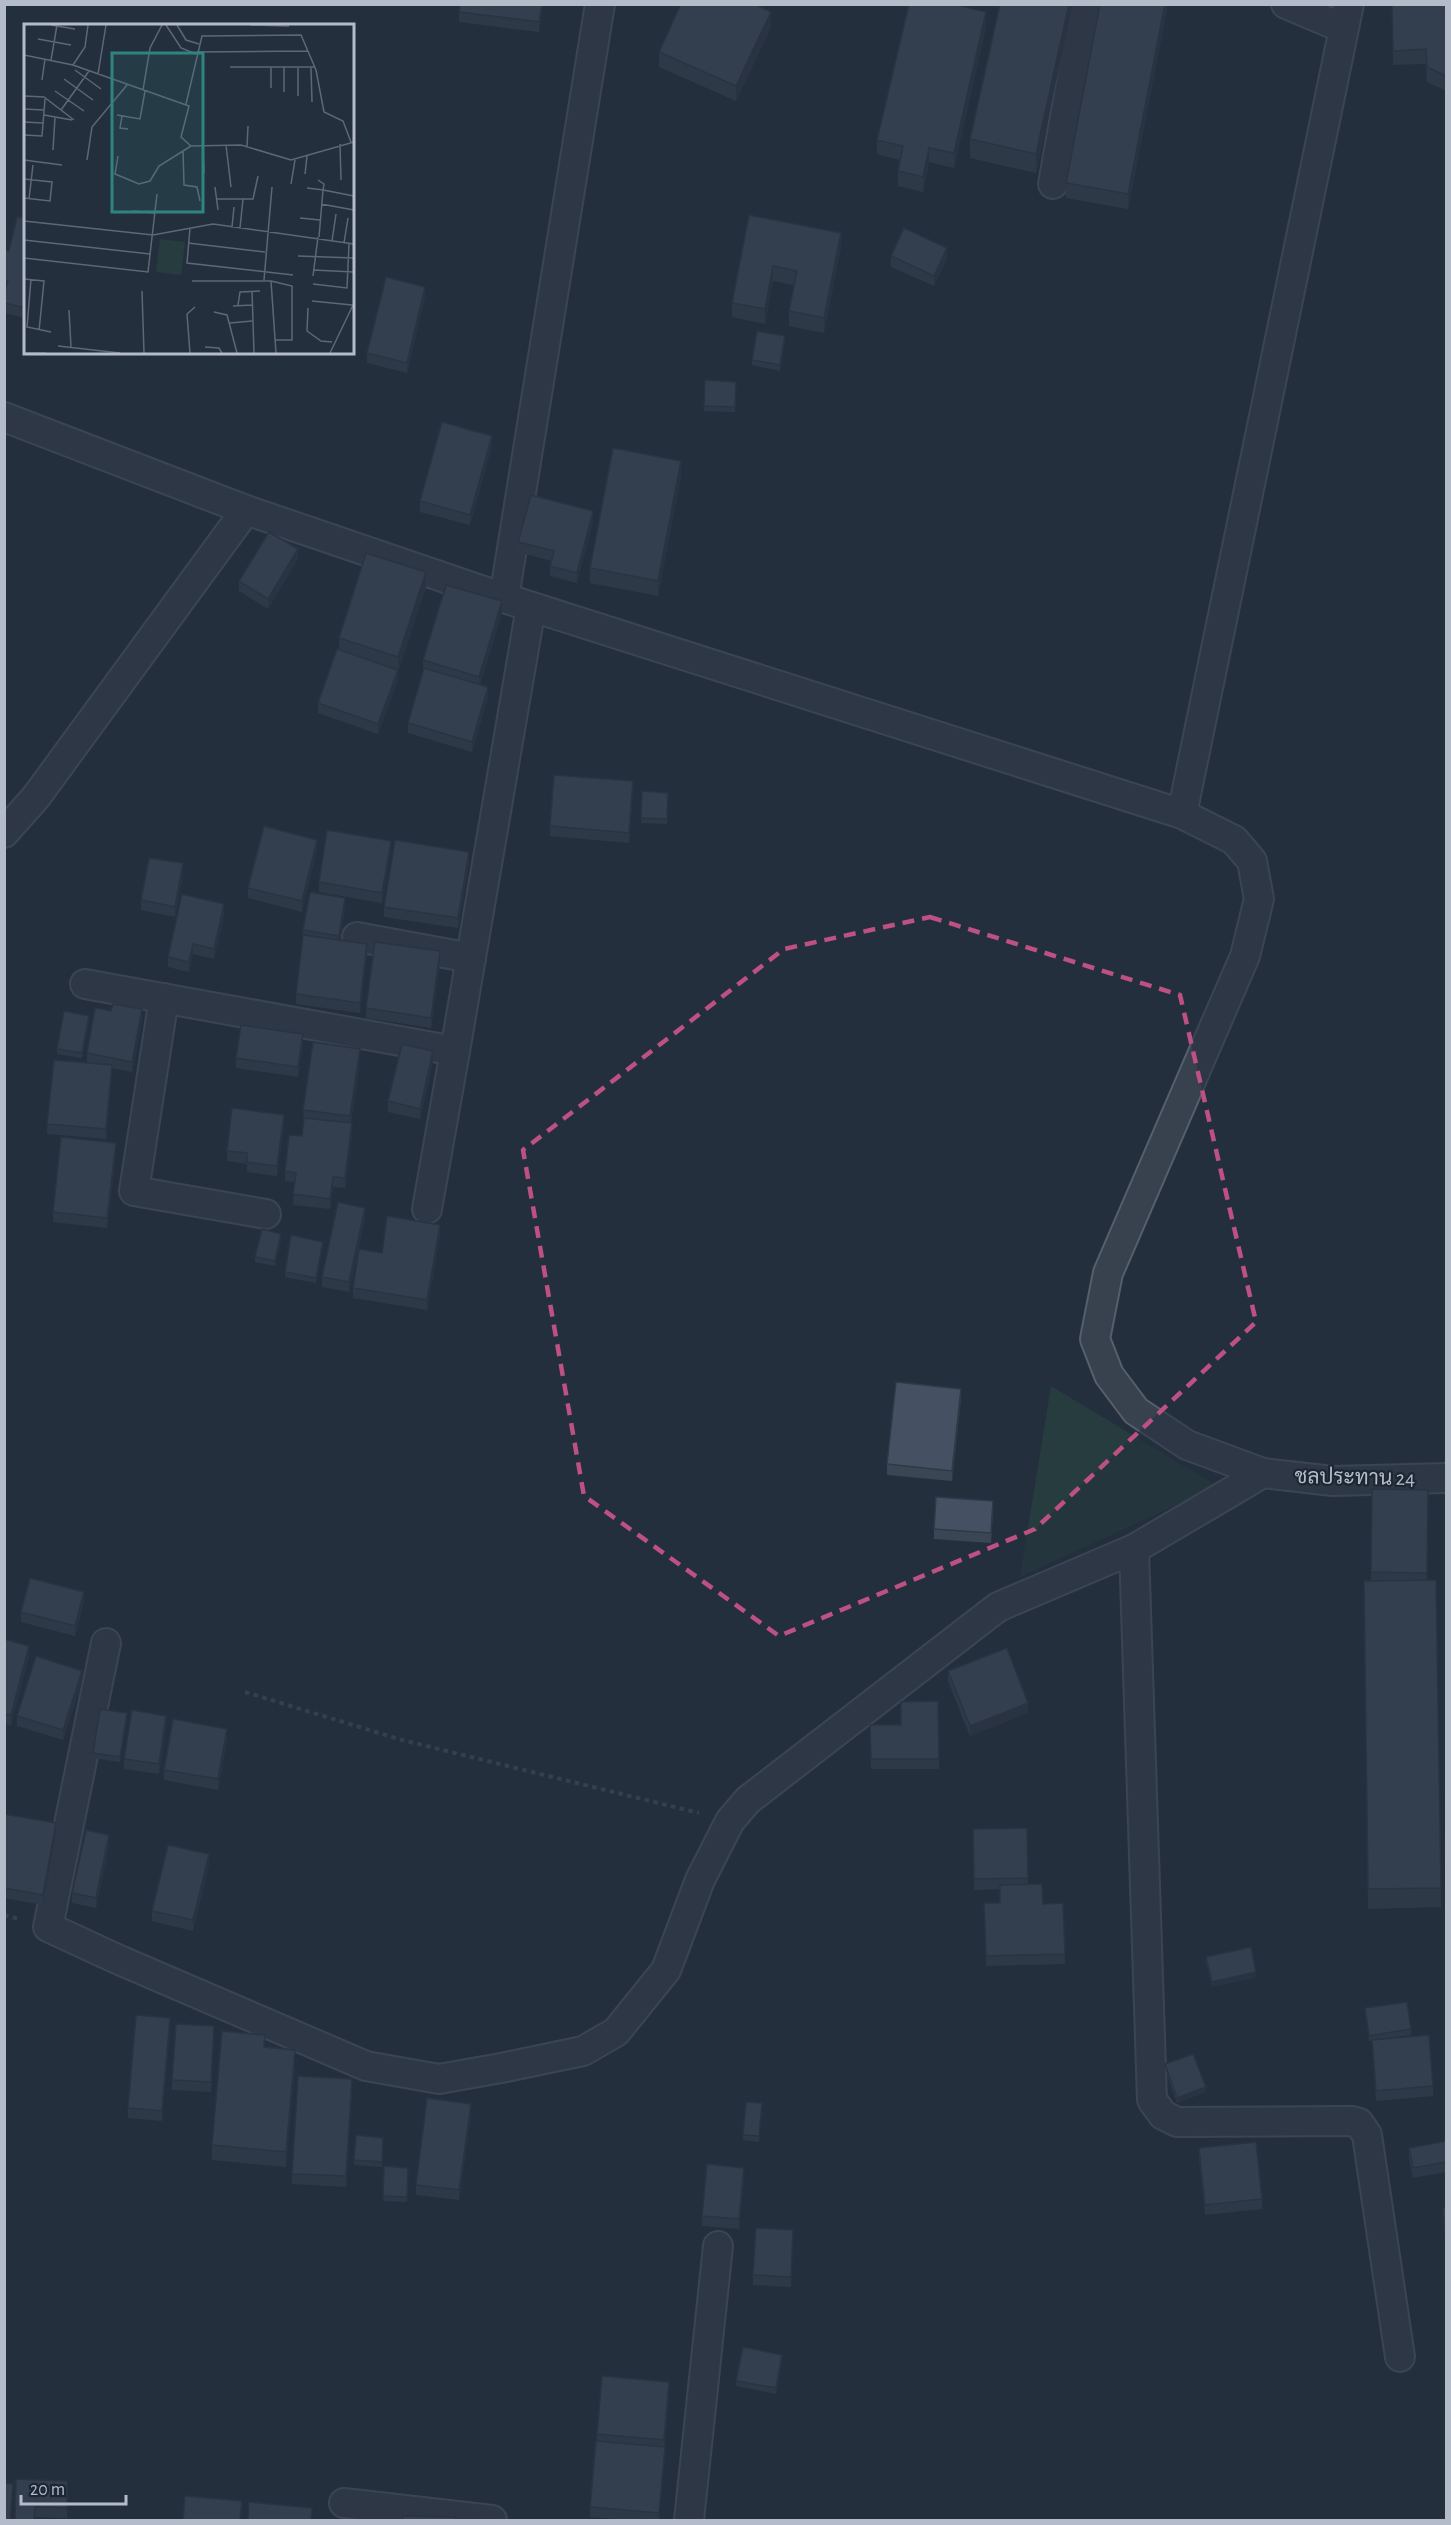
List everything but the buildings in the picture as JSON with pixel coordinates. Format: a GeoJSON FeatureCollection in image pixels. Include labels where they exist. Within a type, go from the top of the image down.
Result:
{"type":"FeatureCollection","features":[{"type":"Feature","properties":{"kind":"street"},"geometry":{"type":"LineString","coordinates":[[504,598],[600,4]]}},
{"type":"Feature","properties":{"kind":"street"},"geometry":{"type":"LineString","coordinates":[[1053,184],[1085,4]]}},
{"type":"Feature","properties":{"kind":"street"},"geometry":{"type":"LineString","coordinates":[[1182,814],[1346,16],[1286,4]]}},
{"type":"Feature","properties":{"kind":"street","name":"ชลประทาน 24"},"geometry":{"type":"LineString","coordinates":[[4,417],[246,510],[531,607],[1182,814],[1234,840],[1252,861],[1259,899],[1245,956],[1108,1273],[1095,1339],[1109,1375],[1136,1411],[1187,1445],[1263,1473],[1332,1481],[1446,1478]]}},
{"type":"Feature","properties":{"kind":"street"},"geometry":{"type":"LineString","coordinates":[[4,833],[36,797],[246,510]]}},
{"type":"Feature","properties":{"kind":"street"},"geometry":{"type":"LineString","coordinates":[[427,1209],[531,607]]}},
{"type":"Feature","properties":{"kind":"street"},"geometry":{"type":"LineString","coordinates":[[357,937],[471,958]]}},
{"type":"Feature","properties":{"kind":"street"},"geometry":{"type":"LineString","coordinates":[[85,984],[455,1052]]}},
{"type":"Feature","properties":{"kind":"street"},"geometry":{"type":"LineString","coordinates":[[164,998],[134,1191],[266,1214]]}},
{"type":"Feature","properties":{"kind":"street"},"geometry":{"type":"LineString","coordinates":[[106,1643],[48,1926],[117,1959],[366,2066],[439,2079],[583,2051],[616,2032],[666,1970],[700,1880],[730,1821],[748,1800],[998,1607],[1134,1549],[1263,1473]]}},
{"type":"Feature","properties":{"kind":"street"},"geometry":{"type":"LineString","coordinates":[[1134,1549],[1152,2100],[1163,2115],[1177,2122],[1352,2121],[1359,2123],[1367,2135],[1400,2357]]}},
{"type":"Feature","properties":{"kind":"street"},"geometry":{"type":"LineString","coordinates":[[689,2520],[718,2246]]}},
{"type":"Feature","properties":{"kind":"street"},"geometry":{"type":"LineString","coordinates":[[344,2503],[492,2520]]}},
{"type":"Feature","properties":{"kind":"path"},"geometry":{"type":"LineString","coordinates":[[245,1692],[402,1740],[730,1821]]}},
{"type":"Feature","properties":{"kind":"highlighted area"},"geometry":{"type":"Polygon","coordinates":[[[930,917],[1180,995],[1256,1322],[1035,1529],[779,1636],[584,1496],[523,1150],[784,949],[930,917]]]}},
{"type":"Feature","properties":{"kind":"green space"},"geometry":{"type":"Polygon","coordinates":[[[1051,1386],[1217,1486],[1020,1577],[1051,1386]]]}}]}
